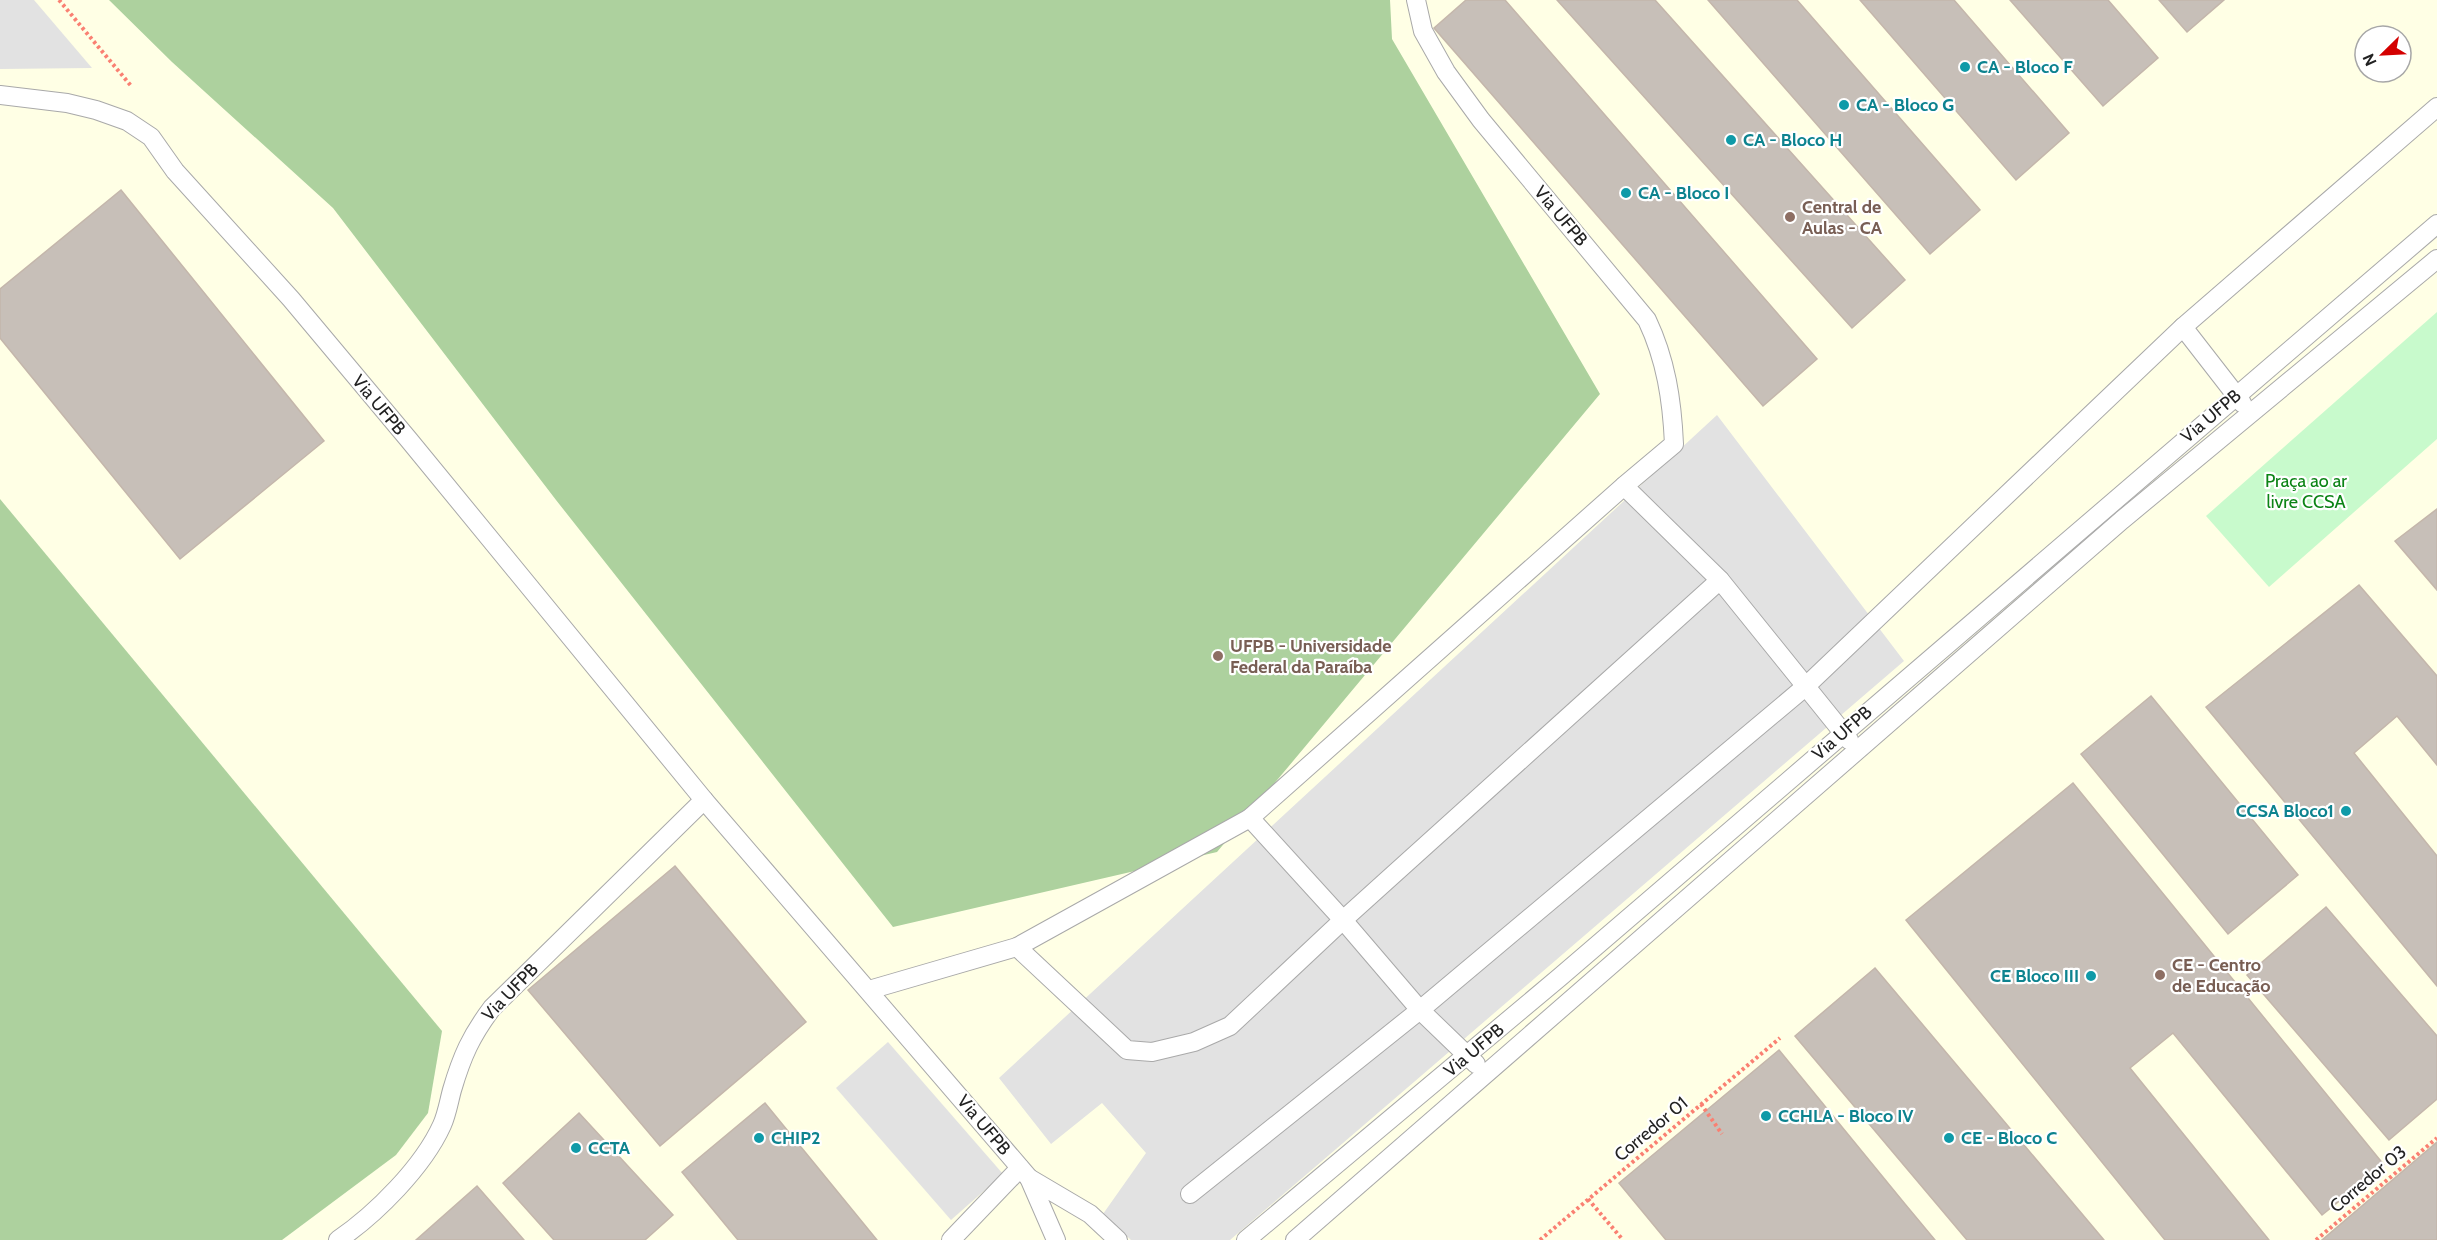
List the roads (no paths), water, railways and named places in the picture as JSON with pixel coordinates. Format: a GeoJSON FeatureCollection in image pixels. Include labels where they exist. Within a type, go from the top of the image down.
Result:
{"type":"FeatureCollection","features":[{"type":"Feature","properties":{"kind":"lane","name":"Via UFPB"},"geometry":{"type":"LineString","coordinates":[[1416,0],[1423,31],[1446,72],[1481,120],[1647,320],[1657,341],[1672,406],[1674,444],[1624,486]]}},
{"type":"Feature","properties":{"kind":"lane","name":"Via UFPB"},"geometry":{"type":"LineString","coordinates":[[0,95],[67,103],[96,110],[127,121],[151,137],[175,171],[291,299],[350,369],[704,800],[1025,1173],[1056,1240]]}},
{"type":"Feature","properties":{"kind":"lane"},"geometry":{"type":"LineString","coordinates":[[1190,1194],[1420,1010],[1805,687],[2183,327],[2437,107]]}},
{"type":"Feature","properties":{"kind":"lane","name":"Via UFPB"},"geometry":{"type":"LineString","coordinates":[[1246,1240],[1468,1054],[2437,224]]}},
{"type":"Feature","properties":{"kind":"lane","name":"Via UFPB"},"geometry":{"type":"LineString","coordinates":[[1295,1240],[2122,520],[2437,259]]}},
{"type":"Feature","properties":{"kind":"lane"},"geometry":{"type":"LineString","coordinates":[[2183,327],[2250,414]]}},
{"type":"Feature","properties":{"kind":"lane"},"geometry":{"type":"LineString","coordinates":[[869,990],[1017,947],[1250,818],[1624,486],[1720,580],[1858,750]]}},
{"type":"Feature","properties":{"kind":"lane"},"geometry":{"type":"LineString","coordinates":[[1017,947],[1127,1050],[1152,1052],[1194,1042],[1230,1026],[1343,920],[1720,580]]}},
{"type":"Feature","properties":{"kind":"lane","name":"Via UFPB"},"geometry":{"type":"LineString","coordinates":[[338,1240],[412,1174],[427,1152],[443,1124],[462,1059],[473,1033],[492,1008],[704,800]]}},
{"type":"Feature","properties":{"kind":"lane"},"geometry":{"type":"LineString","coordinates":[[1250,818],[1343,920],[1420,1010],[1468,1054],[1484,1074]]}},
{"type":"Feature","properties":{"kind":"lane","name":"Via UFPB"},"geometry":{"type":"LineString","coordinates":[[1025,1173],[1090,1214],[1118,1240]]}},
{"type":"Feature","properties":{"kind":"lane"},"geometry":{"type":"LineString","coordinates":[[951,1240],[1025,1173]]}},
{"type":"Feature","properties":{"kind":"place","name":"CA - Bloco F"},"geometry":{"type":"Point","coordinates":[1965,67]}},
{"type":"Feature","properties":{"kind":"place","name":"CA - Bloco G"},"geometry":{"type":"Point","coordinates":[1844,105]}},
{"type":"Feature","properties":{"kind":"place","name":"CA - Bloco H"},"geometry":{"type":"Point","coordinates":[1731,140]}},
{"type":"Feature","properties":{"kind":"place","name":"CA - Bloco I"},"geometry":{"type":"Point","coordinates":[1626,193]}},
{"type":"Feature","properties":{"kind":"place","name":"Central de Aulas - CA"},"geometry":{"type":"Point","coordinates":[1790,217]}},
{"type":"Feature","properties":{"kind":"place","name":"UFPB - Universidade Federal da Paraíba"},"geometry":{"type":"Point","coordinates":[1218,656]}},
{"type":"Feature","properties":{"kind":"place","name":"CCSA Bloco1"},"geometry":{"type":"Point","coordinates":[2346,811]}},
{"type":"Feature","properties":{"kind":"place","name":"CE - Centro de Educação"},"geometry":{"type":"Point","coordinates":[2160,975]}},
{"type":"Feature","properties":{"kind":"place","name":"CE Bloco III"},"geometry":{"type":"Point","coordinates":[2091,976]}},
{"type":"Feature","properties":{"kind":"place","name":"CCHLA - Bloco IV"},"geometry":{"type":"Point","coordinates":[1766,1116]}},
{"type":"Feature","properties":{"kind":"place","name":"CHIP2"},"geometry":{"type":"Point","coordinates":[759,1138]}},
{"type":"Feature","properties":{"kind":"place","name":"CE - Bloco C"},"geometry":{"type":"Point","coordinates":[1949,1138]}},
{"type":"Feature","properties":{"kind":"place","name":"CCTA"},"geometry":{"type":"Point","coordinates":[576,1148]}},
{"type":"Feature","properties":{"kind":"park label","name":"Praça ao ar livre CCSA"},"geometry":{"type":"Point","coordinates":[2306,491]}}]}
